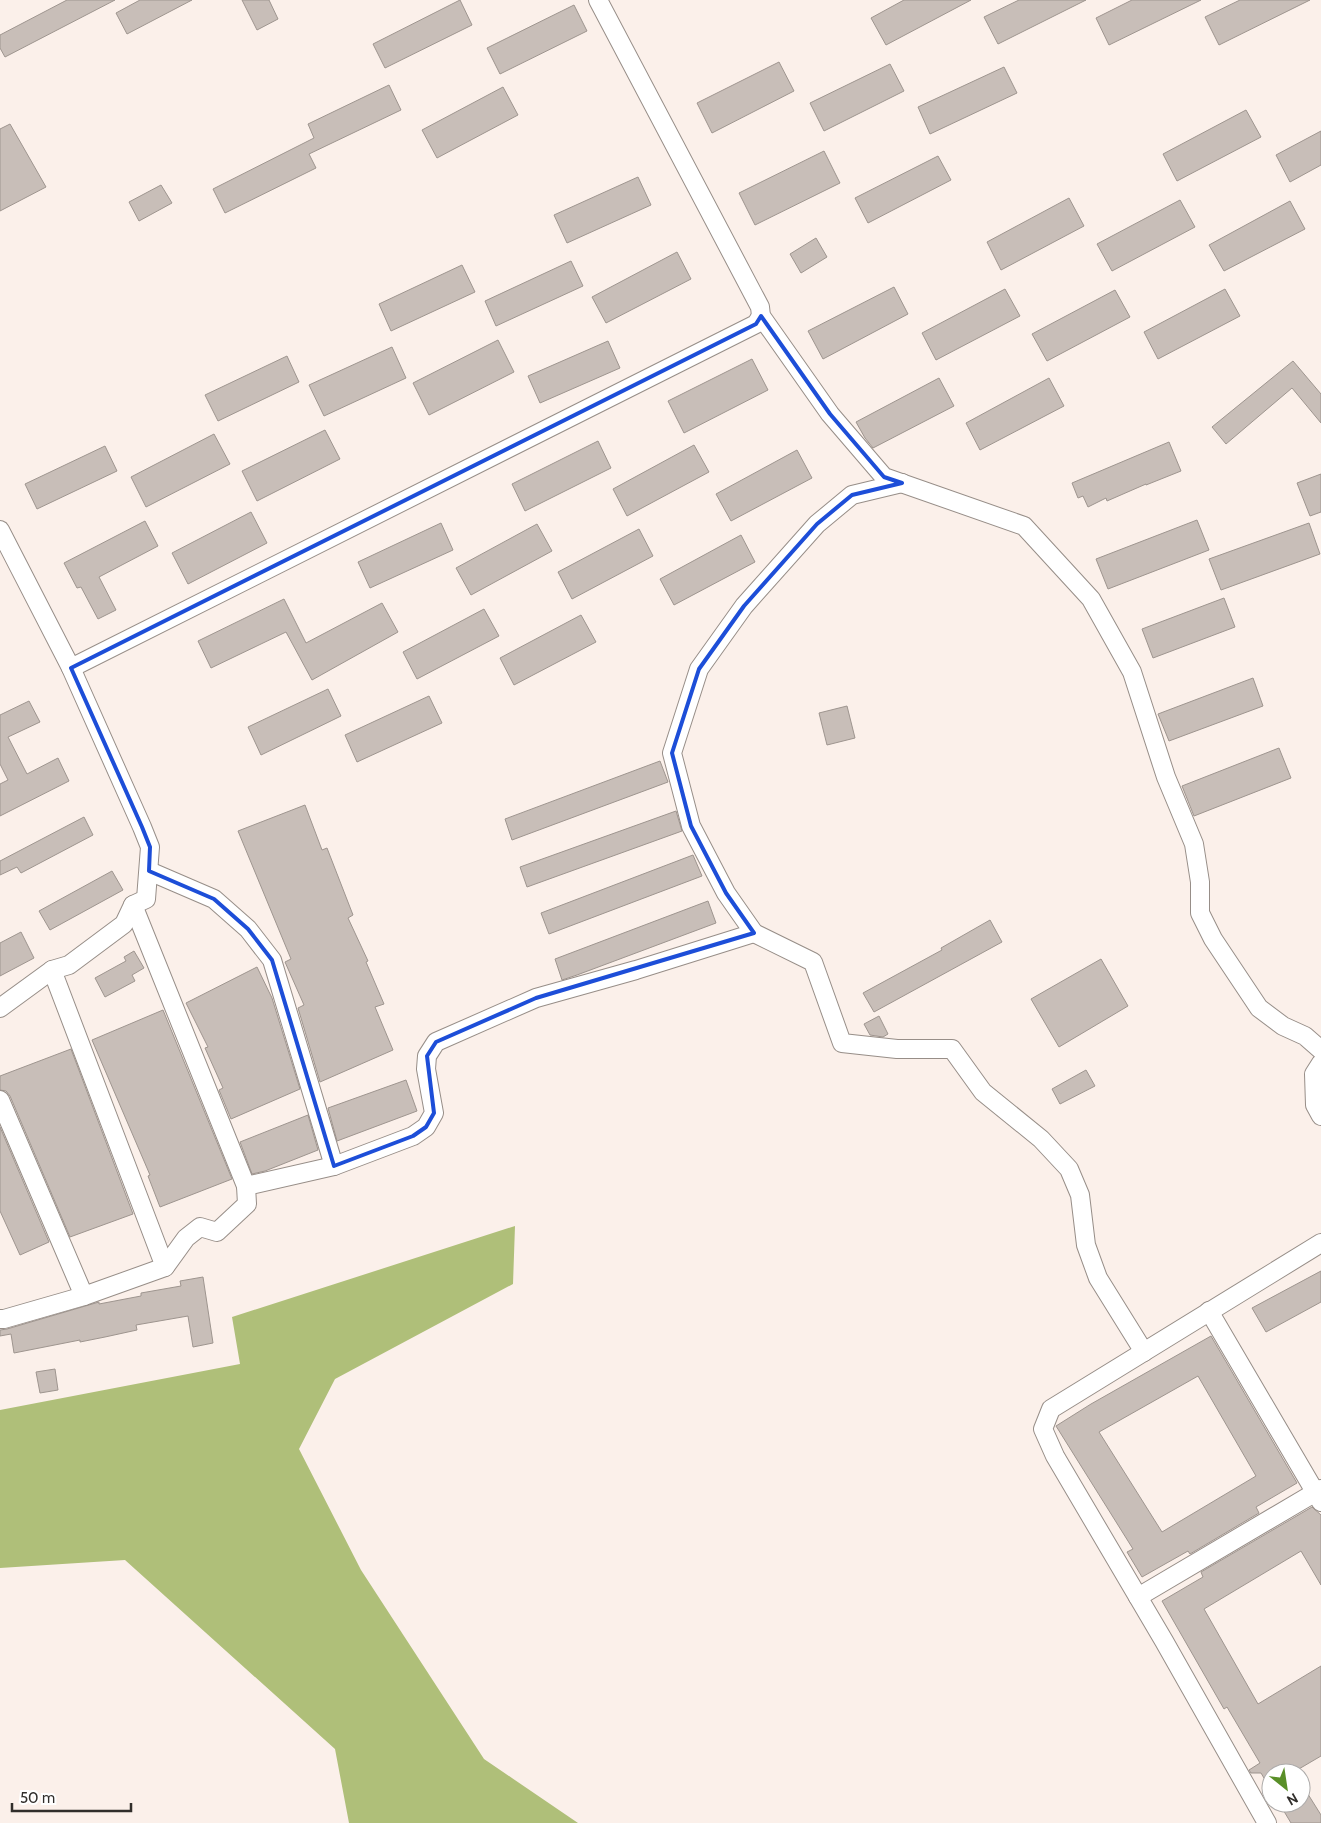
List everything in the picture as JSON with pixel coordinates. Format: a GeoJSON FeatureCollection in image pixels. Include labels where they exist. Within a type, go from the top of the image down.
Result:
{"type":"FeatureCollection","features":[{"type":"Feature","properties":{"kind":"street"},"geometry":{"type":"LineString","coordinates":[[598,0],[760,307],[762,316],[830,414],[884,477],[1024,526],[1091,599],[1132,672],[1166,777],[1194,844],[1200,882],[1200,913],[1213,939],[1259,1008],[1283,1026],[1305,1036],[1321,1050]]}},
{"type":"Feature","properties":{"kind":"street"},"geometry":{"type":"LineString","coordinates":[[71,668],[756,324],[762,316]]}},
{"type":"Feature","properties":{"kind":"street"},"geometry":{"type":"LineString","coordinates":[[902,483],[852,495],[817,524],[744,606],[699,669],[672,753],[691,826],[726,893],[754,933],[813,962],[842,1043],[897,1049],[952,1049],[983,1092],[1041,1139],[1069,1169],[1080,1195],[1086,1245],[1098,1278],[1144,1352]]}},
{"type":"Feature","properties":{"kind":"street"},"geometry":{"type":"LineString","coordinates":[[0,530],[71,668],[150,847],[146,899],[133,905],[124,924],[69,965],[52,970],[0,1008]]}},
{"type":"Feature","properties":{"kind":"street"},"geometry":{"type":"LineString","coordinates":[[149,871],[214,899],[248,928],[272,960],[334,1166]]}},
{"type":"Feature","properties":{"kind":"street"},"geometry":{"type":"LineString","coordinates":[[0,1319],[84,1296],[165,1267],[186,1238],[200,1227],[217,1232],[247,1204],[246,1186],[133,905]]}},
{"type":"Feature","properties":{"kind":"street"},"geometry":{"type":"LineString","coordinates":[[246,1186],[334,1166],[414,1136],[426,1126],[434,1113],[426,1068],[427,1056],[436,1042],[536,998],[636,970],[754,933]]}},
{"type":"Feature","properties":{"kind":"street"},"geometry":{"type":"LineString","coordinates":[[52,970],[165,1267]]}},
{"type":"Feature","properties":{"kind":"street"},"geometry":{"type":"LineString","coordinates":[[1321,1063],[1314,1074],[1315,1105],[1321,1116]]}},
{"type":"Feature","properties":{"kind":"street"},"geometry":{"type":"LineString","coordinates":[[0,1100],[84,1296]]}},
{"type":"Feature","properties":{"kind":"street"},"geometry":{"type":"LineString","coordinates":[[1267,1823],[1056,1456],[1044,1429],[1051,1409],[1321,1243]]}},
{"type":"Feature","properties":{"kind":"street"},"geometry":{"type":"LineString","coordinates":[[1138,1597],[1319,1494],[1209,1311]]}},
{"type":"Feature","properties":{"kind":"highlighted area"},"geometry":{"type":"Polygon","coordinates":[[[761,316],[830,414],[884,477],[902,483],[852,495],[817,524],[744,606],[699,669],[672,753],[691,826],[726,893],[754,933],[536,998],[436,1042],[427,1056],[434,1113],[426,1127],[413,1136],[334,1166],[272,960],[248,929],[214,899],[149,871],[150,847],[71,668],[756,324],[761,316]]]}},
{"type":"Feature","properties":{"kind":"green space"},"geometry":{"type":"Polygon","coordinates":[[[515,1226],[513,1284],[335,1379],[299,1449],[361,1570],[484,1759],[578,1823],[349,1823],[335,1749],[125,1560],[0,1568],[0,1410],[240,1364],[232,1317],[515,1226]]]}},
{"type":"Feature","properties":{"kind":"building"},"geometry":{"type":"Polygon","coordinates":[[[67,0],[115,0],[5,57],[0,48],[0,35],[67,0]]]}},
{"type":"Feature","properties":{"kind":"building"},"geometry":{"type":"Polygon","coordinates":[[[140,0],[192,0],[127,34],[116,13],[140,0]]]}},
{"type":"Feature","properties":{"kind":"building"},"geometry":{"type":"Polygon","coordinates":[[[242,0],[269,0],[278,19],[257,30],[242,0]]]}},
{"type":"Feature","properties":{"kind":"building"},"geometry":{"type":"Polygon","coordinates":[[[460,0],[472,25],[385,68],[373,44],[460,0]]]}},
{"type":"Feature","properties":{"kind":"building"},"geometry":{"type":"Polygon","coordinates":[[[904,0],[971,0],[886,45],[871,18],[904,0]]]}},
{"type":"Feature","properties":{"kind":"building"},"geometry":{"type":"Polygon","coordinates":[[[1019,0],[1086,0],[998,44],[984,17],[1019,0]]]}},
{"type":"Feature","properties":{"kind":"building"},"geometry":{"type":"Polygon","coordinates":[[[1132,0],[1201,0],[1109,45],[1096,18],[1132,0]]]}},
{"type":"Feature","properties":{"kind":"building"},"geometry":{"type":"Polygon","coordinates":[[[1240,0],[1310,0],[1219,45],[1205,17],[1240,0]]]}},
{"type":"Feature","properties":{"kind":"building"},"geometry":{"type":"Polygon","coordinates":[[[574,5],[587,31],[500,74],[487,48],[574,5]]]}},
{"type":"Feature","properties":{"kind":"building"},"geometry":{"type":"Polygon","coordinates":[[[779,62],[794,91],[712,133],[697,103],[779,62]]]}},
{"type":"Feature","properties":{"kind":"building"},"geometry":{"type":"Polygon","coordinates":[[[890,64],[904,91],[824,131],[810,103],[890,64]]]}},
{"type":"Feature","properties":{"kind":"building"},"geometry":{"type":"Polygon","coordinates":[[[1004,67],[1017,93],[930,134],[918,107],[1004,67]]]}},
{"type":"Feature","properties":{"kind":"building"},"geometry":{"type":"Polygon","coordinates":[[[389,85],[401,110],[309,154],[316,168],[225,213],[213,189],[314,138],[308,124],[389,85]]]}},
{"type":"Feature","properties":{"kind":"building"},"geometry":{"type":"Polygon","coordinates":[[[503,87],[518,115],[437,158],[422,130],[503,87]]]}},
{"type":"Feature","properties":{"kind":"building"},"geometry":{"type":"Polygon","coordinates":[[[1246,110],[1261,137],[1177,181],[1163,154],[1246,110]]]}},
{"type":"Feature","properties":{"kind":"building"},"geometry":{"type":"Polygon","coordinates":[[[10,124],[46,187],[0,211],[0,129],[10,124]]]}},
{"type":"Feature","properties":{"kind":"building"},"geometry":{"type":"Polygon","coordinates":[[[1321,131],[1321,165],[1290,182],[1276,155],[1321,131]]]}},
{"type":"Feature","properties":{"kind":"building"},"geometry":{"type":"Polygon","coordinates":[[[824,151],[840,183],[755,225],[739,193],[824,151]]]}},
{"type":"Feature","properties":{"kind":"building"},"geometry":{"type":"Polygon","coordinates":[[[938,156],[951,180],[868,223],[855,198],[938,156]]]}},
{"type":"Feature","properties":{"kind":"building"},"geometry":{"type":"Polygon","coordinates":[[[638,177],[651,205],[567,243],[554,215],[638,177]]]}},
{"type":"Feature","properties":{"kind":"building"},"geometry":{"type":"Polygon","coordinates":[[[161,185],[172,203],[139,221],[129,202],[161,185]]]}},
{"type":"Feature","properties":{"kind":"building"},"geometry":{"type":"Polygon","coordinates":[[[1069,198],[1084,226],[1001,270],[987,242],[1069,198]]]}},
{"type":"Feature","properties":{"kind":"building"},"geometry":{"type":"Polygon","coordinates":[[[1180,200],[1195,227],[1112,271],[1097,244],[1180,200]]]}},
{"type":"Feature","properties":{"kind":"building"},"geometry":{"type":"Polygon","coordinates":[[[1290,201],[1305,229],[1224,271],[1209,245],[1290,201]]]}},
{"type":"Feature","properties":{"kind":"building"},"geometry":{"type":"Polygon","coordinates":[[[816,238],[827,257],[801,273],[790,254],[816,238]]]}},
{"type":"Feature","properties":{"kind":"building"},"geometry":{"type":"Polygon","coordinates":[[[677,252],[691,279],[606,323],[592,297],[677,252]]]}},
{"type":"Feature","properties":{"kind":"building"},"geometry":{"type":"Polygon","coordinates":[[[571,261],[583,286],[496,326],[485,301],[571,261]]]}},
{"type":"Feature","properties":{"kind":"building"},"geometry":{"type":"Polygon","coordinates":[[[462,265],[475,292],[391,331],[379,304],[462,265]]]}},
{"type":"Feature","properties":{"kind":"building"},"geometry":{"type":"Polygon","coordinates":[[[894,287],[908,314],[823,359],[808,331],[894,287]]]}},
{"type":"Feature","properties":{"kind":"building"},"geometry":{"type":"Polygon","coordinates":[[[1005,289],[1020,316],[936,360],[922,333],[1005,289]]]}},
{"type":"Feature","properties":{"kind":"building"},"geometry":{"type":"Polygon","coordinates":[[[1225,289],[1240,316],[1158,359],[1144,332],[1225,289]]]}},
{"type":"Feature","properties":{"kind":"building"},"geometry":{"type":"Polygon","coordinates":[[[1115,290],[1130,317],[1047,361],[1032,334],[1115,290]]]}},
{"type":"Feature","properties":{"kind":"building"},"geometry":{"type":"Polygon","coordinates":[[[498,340],[514,372],[429,415],[413,383],[498,340]]]}},
{"type":"Feature","properties":{"kind":"building"},"geometry":{"type":"Polygon","coordinates":[[[608,341],[620,368],[540,403],[528,376],[608,341]]]}},
{"type":"Feature","properties":{"kind":"building"},"geometry":{"type":"Polygon","coordinates":[[[392,347],[406,378],[324,416],[309,385],[392,347]]]}},
{"type":"Feature","properties":{"kind":"building"},"geometry":{"type":"Polygon","coordinates":[[[287,356],[299,382],[218,421],[205,395],[287,356]]]}},
{"type":"Feature","properties":{"kind":"building"},"geometry":{"type":"Polygon","coordinates":[[[752,359],[768,390],[684,433],[668,401],[752,359]]]}},
{"type":"Feature","properties":{"kind":"building"},"geometry":{"type":"Polygon","coordinates":[[[1293,361],[1321,394],[1321,423],[1292,388],[1226,444],[1212,427],[1293,361]]]}},
{"type":"Feature","properties":{"kind":"building"},"geometry":{"type":"Polygon","coordinates":[[[939,378],[954,406],[873,448],[856,422],[939,378]]]}},
{"type":"Feature","properties":{"kind":"building"},"geometry":{"type":"Polygon","coordinates":[[[1049,378],[1064,406],[980,450],[966,423],[1049,378]]]}},
{"type":"Feature","properties":{"kind":"building"},"geometry":{"type":"Polygon","coordinates":[[[325,430],[340,459],[257,501],[242,471],[325,430]]]}},
{"type":"Feature","properties":{"kind":"building"},"geometry":{"type":"Polygon","coordinates":[[[214,434],[230,464],[146,507],[131,477],[214,434]]]}},
{"type":"Feature","properties":{"kind":"building"},"geometry":{"type":"Polygon","coordinates":[[[598,441],[611,468],[525,511],[512,484],[598,441]]]}},
{"type":"Feature","properties":{"kind":"building"},"geometry":{"type":"Polygon","coordinates":[[[1169,442],[1181,471],[1107,501],[1106,498],[1088,507],[1083,496],[1078,498],[1072,483],[1169,442]]]}},
{"type":"Feature","properties":{"kind":"building"},"geometry":{"type":"Polygon","coordinates":[[[694,445],[709,472],[627,516],[613,489],[694,445]]]}},
{"type":"Feature","properties":{"kind":"building"},"geometry":{"type":"Polygon","coordinates":[[[105,446],[117,471],[37,509],[25,484],[105,446]]]}},
{"type":"Feature","properties":{"kind":"building"},"geometry":{"type":"Polygon","coordinates":[[[797,450],[812,478],[731,521],[716,494],[797,450]]]}},
{"type":"Feature","properties":{"kind":"building"},"geometry":{"type":"Polygon","coordinates":[[[1321,474],[1321,512],[1310,516],[1297,483],[1321,474]]]}},
{"type":"Feature","properties":{"kind":"building"},"geometry":{"type":"Polygon","coordinates":[[[251,512],[267,543],[188,584],[172,553],[251,512]]]}},
{"type":"Feature","properties":{"kind":"building"},"geometry":{"type":"Polygon","coordinates":[[[1197,520],[1209,550],[1108,589],[1096,559],[1197,520]]]}},
{"type":"Feature","properties":{"kind":"building"},"geometry":{"type":"Polygon","coordinates":[[[145,521],[158,546],[99,577],[116,610],[98,619],[81,587],[77,588],[64,563],[145,521]]]}},
{"type":"Feature","properties":{"kind":"building"},"geometry":{"type":"Polygon","coordinates":[[[441,523],[453,550],[370,588],[358,562],[441,523]]]}},
{"type":"Feature","properties":{"kind":"building"},"geometry":{"type":"Polygon","coordinates":[[[1309,523],[1320,554],[1221,590],[1209,559],[1309,523]]]}},
{"type":"Feature","properties":{"kind":"building"},"geometry":{"type":"Polygon","coordinates":[[[537,524],[552,551],[471,595],[456,568],[537,524]]]}},
{"type":"Feature","properties":{"kind":"building"},"geometry":{"type":"Polygon","coordinates":[[[639,529],[653,556],[572,599],[558,572],[639,529]]]}},
{"type":"Feature","properties":{"kind":"building"},"geometry":{"type":"Polygon","coordinates":[[[741,535],[755,562],[674,605],[660,579],[741,535]]]}},
{"type":"Feature","properties":{"kind":"building"},"geometry":{"type":"Polygon","coordinates":[[[1224,598],[1235,627],[1153,658],[1142,629],[1224,598]]]}},
{"type":"Feature","properties":{"kind":"building"},"geometry":{"type":"Polygon","coordinates":[[[284,599],[306,643],[382,603],[398,632],[312,680],[286,632],[211,668],[198,641],[284,599]]]}},
{"type":"Feature","properties":{"kind":"building"},"geometry":{"type":"Polygon","coordinates":[[[484,609],[499,636],[417,679],[403,652],[484,609]]]}},
{"type":"Feature","properties":{"kind":"building"},"geometry":{"type":"Polygon","coordinates":[[[581,615],[596,642],[514,685],[500,658],[581,615]]]}},
{"type":"Feature","properties":{"kind":"building"},"geometry":{"type":"Polygon","coordinates":[[[1253,678],[1263,706],[1169,741],[1158,714],[1253,678]]]}},
{"type":"Feature","properties":{"kind":"building"},"geometry":{"type":"Polygon","coordinates":[[[328,689],[341,716],[261,755],[248,727],[328,689]]]}},
{"type":"Feature","properties":{"kind":"building"},"geometry":{"type":"Polygon","coordinates":[[[429,696],[442,723],[357,762],[345,735],[429,696]]]}},
{"type":"Feature","properties":{"kind":"building"},"geometry":{"type":"Polygon","coordinates":[[[29,701],[40,722],[8,737],[27,774],[58,758],[69,781],[0,816],[0,784],[8,780],[0,764],[0,715],[29,701]]]}},
{"type":"Feature","properties":{"kind":"building"},"geometry":{"type":"Polygon","coordinates":[[[847,706],[855,738],[827,745],[819,713],[847,706]]]}},
{"type":"Feature","properties":{"kind":"building"},"geometry":{"type":"Polygon","coordinates":[[[1279,748],[1291,778],[1194,816],[1182,786],[1279,748]]]}},
{"type":"Feature","properties":{"kind":"building"},"geometry":{"type":"Polygon","coordinates":[[[660,761],[668,782],[512,840],[505,819],[660,761]]]}},
{"type":"Feature","properties":{"kind":"building"},"geometry":{"type":"Polygon","coordinates":[[[305,805],[322,850],[327,848],[353,915],[348,918],[368,961],[366,962],[384,1004],[375,1007],[393,1050],[320,1082],[298,1008],[304,1005],[285,962],[291,959],[238,831],[305,805]]]}},
{"type":"Feature","properties":{"kind":"building"},"geometry":{"type":"Polygon","coordinates":[[[676,811],[682,831],[527,887],[520,867],[676,811]]]}},
{"type":"Feature","properties":{"kind":"building"},"geometry":{"type":"Polygon","coordinates":[[[84,817],[93,835],[21,873],[17,867],[0,875],[0,861],[84,817]]]}},
{"type":"Feature","properties":{"kind":"building"},"geometry":{"type":"Polygon","coordinates":[[[693,855],[702,876],[549,934],[541,913],[693,855]]]}},
{"type":"Feature","properties":{"kind":"building"},"geometry":{"type":"Polygon","coordinates":[[[112,871],[123,890],[50,930],[39,911],[112,871]]]}},
{"type":"Feature","properties":{"kind":"building"},"geometry":{"type":"Polygon","coordinates":[[[708,901],[716,923],[562,980],[555,959],[708,901]]]}},
{"type":"Feature","properties":{"kind":"building"},"geometry":{"type":"Polygon","coordinates":[[[990,920],[1002,942],[874,1012],[863,993],[942,950],[941,948],[990,920]]]}},
{"type":"Feature","properties":{"kind":"building"},"geometry":{"type":"Polygon","coordinates":[[[21,932],[34,958],[0,976],[0,943],[21,932]]]}},
{"type":"Feature","properties":{"kind":"building"},"geometry":{"type":"Polygon","coordinates":[[[134,951],[144,968],[132,975],[135,981],[105,997],[95,978],[126,961],[124,957],[134,951]]]}},
{"type":"Feature","properties":{"kind":"building"},"geometry":{"type":"Polygon","coordinates":[[[1101,959],[1128,1006],[1059,1047],[1031,999],[1101,959]]]}},
{"type":"Feature","properties":{"kind":"building"},"geometry":{"type":"Polygon","coordinates":[[[257,967],[272,998],[300,1089],[231,1119],[219,1090],[223,1088],[205,1048],[208,1047],[186,1003],[257,967]]]}},
{"type":"Feature","properties":{"kind":"building"},"geometry":{"type":"Polygon","coordinates":[[[163,1010],[232,1179],[160,1207],[148,1176],[150,1175],[92,1040],[163,1010]]]}},
{"type":"Feature","properties":{"kind":"building"},"geometry":{"type":"Polygon","coordinates":[[[879,1016],[888,1034],[883,1037],[870,1035],[864,1024],[879,1016]]]}},
{"type":"Feature","properties":{"kind":"building"},"geometry":{"type":"Polygon","coordinates":[[[71,1049],[133,1214],[70,1237],[10,1096],[6,1091],[0,1090],[0,1076],[71,1049]]]}},
{"type":"Feature","properties":{"kind":"building"},"geometry":{"type":"Polygon","coordinates":[[[1086,1070],[1095,1086],[1060,1104],[1052,1089],[1086,1070]]]}},
{"type":"Feature","properties":{"kind":"building"},"geometry":{"type":"Polygon","coordinates":[[[406,1080],[417,1111],[337,1141],[328,1108],[406,1080]]]}},
{"type":"Feature","properties":{"kind":"building"},"geometry":{"type":"Polygon","coordinates":[[[308,1115],[318,1150],[265,1171],[252,1174],[240,1142],[308,1115]]]}},
{"type":"Feature","properties":{"kind":"building"},"geometry":{"type":"Polygon","coordinates":[[[0,1127],[49,1242],[20,1255],[0,1211],[0,1127]]]}},
{"type":"Feature","properties":{"kind":"building"},"geometry":{"type":"Polygon","coordinates":[[[1321,1271],[1321,1302],[1266,1332],[1252,1308],[1321,1271]]]}},
{"type":"Feature","properties":{"kind":"building"},"geometry":{"type":"Polygon","coordinates":[[[203,1277],[213,1343],[193,1347],[188,1316],[136,1325],[137,1330],[105,1337],[14,1353],[11,1334],[0,1336],[0,1330],[99,1302],[99,1304],[141,1296],[141,1293],[181,1286],[180,1281],[203,1277]]]}},
{"type":"Feature","properties":{"kind":"building"},"geometry":{"type":"Polygon","coordinates":[[[1211,1336],[1297,1483],[1256,1507],[1259,1513],[1190,1554],[1188,1551],[1142,1577],[1127,1552],[1133,1549],[1056,1426],[1211,1336]],[[1198,1376],[1099,1432],[1162,1532],[1256,1476],[1198,1376]]]}},
{"type":"Feature","properties":{"kind":"building"},"geometry":{"type":"Polygon","coordinates":[[[55,1369],[58,1390],[40,1393],[36,1372],[55,1369]]]}},
{"type":"Feature","properties":{"kind":"building"},"geometry":{"type":"Polygon","coordinates":[[[1312,1507],[1321,1515],[1321,1585],[1301,1551],[1204,1609],[1258,1704],[1321,1666],[1321,1756],[1309,1763],[1261,1763],[1261,1773],[1251,1773],[1249,1770],[1260,1763],[1227,1707],[1224,1709],[1162,1601],[1203,1577],[1201,1572],[1312,1507]]]}},
{"type":"Feature","properties":{"kind":"building"},"geometry":{"type":"Polygon","coordinates":[[[1311,1799],[1321,1815],[1321,1823],[1291,1823],[1285,1813],[1311,1813],[1311,1799]]]}}]}
